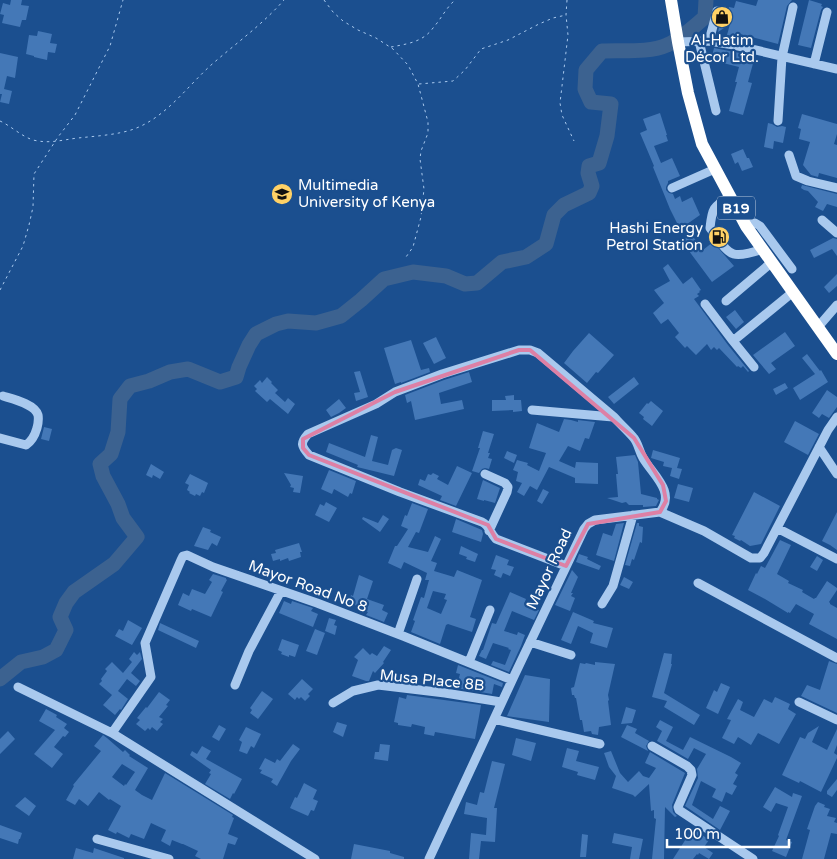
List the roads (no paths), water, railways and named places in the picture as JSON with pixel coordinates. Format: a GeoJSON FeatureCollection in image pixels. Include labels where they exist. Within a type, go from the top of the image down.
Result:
{"type":"FeatureCollection","features":[{"type":"Feature","properties":{"kind":"highway","name":"B19"},"geometry":{"type":"LineString","coordinates":[[671,4],[688,93],[702,144],[746,226],[837,354]]}},
{"type":"Feature","properties":{"kind":"street"},"geometry":{"type":"LineString","coordinates":[[778,121],[782,57],[793,7]]}},
{"type":"Feature","properties":{"kind":"street"},"geometry":{"type":"LineString","coordinates":[[709,41],[717,11]]}},
{"type":"Feature","properties":{"kind":"street"},"geometry":{"type":"LineString","coordinates":[[814,64],[827,12]]}},
{"type":"Feature","properties":{"kind":"street"},"geometry":{"type":"LineString","coordinates":[[699,41],[716,111]]}},
{"type":"Feature","properties":{"kind":"street"},"geometry":{"type":"LineString","coordinates":[[678,42],[709,41],[734,45],[837,69]]}},
{"type":"Feature","properties":{"kind":"street"},"geometry":{"type":"LineString","coordinates":[[789,155],[796,176],[808,182],[837,188]]}},
{"type":"Feature","properties":{"kind":"street"},"geometry":{"type":"LineString","coordinates":[[672,188],[715,169]]}},
{"type":"Feature","properties":{"kind":"street"},"geometry":{"type":"LineString","coordinates":[[730,196],[712,210],[710,228],[731,254],[740,256],[763,249]]}},
{"type":"Feature","properties":{"kind":"street"},"geometry":{"type":"LineString","coordinates":[[822,220],[837,233]]}},
{"type":"Feature","properties":{"kind":"street"},"geometry":{"type":"LineString","coordinates":[[746,226],[754,223],[760,226],[792,269]]}},
{"type":"Feature","properties":{"kind":"street"},"geometry":{"type":"LineString","coordinates":[[726,301],[772,262]]}},
{"type":"Feature","properties":{"kind":"street"},"geometry":{"type":"LineString","coordinates":[[732,341],[793,292]]}},
{"type":"Feature","properties":{"kind":"street"},"geometry":{"type":"LineString","coordinates":[[705,304],[754,367]]}},
{"type":"Feature","properties":{"kind":"street"},"geometry":{"type":"LineString","coordinates":[[818,327],[837,305]]}},
{"type":"Feature","properties":{"kind":"street"},"geometry":{"type":"LineString","coordinates":[[827,316],[835,317],[837,315]]}},
{"type":"Feature","properties":{"kind":"street"},"geometry":{"type":"LineString","coordinates":[[566,566],[496,539],[489,531],[488,526],[482,522],[400,492],[309,455],[303,448],[303,439],[308,434],[376,404],[395,392],[442,374],[519,350],[530,350],[538,353],[614,417],[634,438],[642,457],[663,485],[666,501],[660,512]]}},
{"type":"Feature","properties":{"kind":"street"},"geometry":{"type":"LineString","coordinates":[[0,438],[26,445],[32,440],[38,422],[38,415],[30,406],[3,396]]}},
{"type":"Feature","properties":{"kind":"street"},"geometry":{"type":"LineString","coordinates":[[532,410],[614,417]]}},
{"type":"Feature","properties":{"kind":"street","name":"Mayor Road"},"geometry":{"type":"LineString","coordinates":[[430,859],[512,680],[588,524],[595,520],[660,512],[704,531],[751,558],[760,558],[828,430],[837,417]]}},
{"type":"Feature","properties":{"kind":"street"},"geometry":{"type":"LineString","coordinates":[[819,447],[837,474]]}},
{"type":"Feature","properties":{"kind":"street"},"geometry":{"type":"LineString","coordinates":[[485,474],[508,487],[489,531]]}},
{"type":"Feature","properties":{"kind":"street"},"geometry":{"type":"LineString","coordinates":[[602,604],[613,586],[633,515]]}},
{"type":"Feature","properties":{"kind":"street"},"geometry":{"type":"LineString","coordinates":[[777,528],[837,559]]}},
{"type":"Feature","properties":{"kind":"street","name":"Mayor Road No 8"},"geometry":{"type":"LineString","coordinates":[[112,733],[151,678],[145,643],[183,556],[192,557],[213,567],[398,634],[512,680]]}},
{"type":"Feature","properties":{"kind":"street"},"geometry":{"type":"LineString","coordinates":[[398,634],[417,579]]}},
{"type":"Feature","properties":{"kind":"street"},"geometry":{"type":"LineString","coordinates":[[698,583],[837,658]]}},
{"type":"Feature","properties":{"kind":"street"},"geometry":{"type":"LineString","coordinates":[[235,685],[249,651],[281,591]]}},
{"type":"Feature","properties":{"kind":"street"},"geometry":{"type":"LineString","coordinates":[[469,662],[490,610]]}},
{"type":"Feature","properties":{"kind":"street"},"geometry":{"type":"LineString","coordinates":[[530,642],[571,655]]}},
{"type":"Feature","properties":{"kind":"street","name":"Musa Place 8B"},"geometry":{"type":"LineString","coordinates":[[333,703],[353,692],[378,685],[502,702]]}},
{"type":"Feature","properties":{"kind":"street"},"geometry":{"type":"LineString","coordinates":[[18,688],[112,733],[315,859]]}},
{"type":"Feature","properties":{"kind":"street"},"geometry":{"type":"LineString","coordinates":[[799,702],[837,720]]}},
{"type":"Feature","properties":{"kind":"street"},"geometry":{"type":"LineString","coordinates":[[494,719],[600,744]]}},
{"type":"Feature","properties":{"kind":"street"},"geometry":{"type":"LineString","coordinates":[[652,746],[691,770],[692,775],[678,807],[679,810],[752,859]]}},
{"type":"Feature","properties":{"kind":"street"},"geometry":{"type":"LineString","coordinates":[[97,839],[169,859]]}},
{"type":"Feature","properties":{"kind":"waterway"},"geometry":{"type":"LineString","coordinates":[[0,679],[21,662],[43,657],[56,650],[66,630],[60,617],[66,603],[74,592],[114,564],[137,537],[123,518],[118,504],[103,476],[100,464],[111,454],[118,432],[120,399],[130,386],[149,381],[170,372],[188,369],[220,382],[236,377],[249,345],[256,334],[276,324],[288,321],[316,323],[341,316],[384,279],[413,272],[446,276],[465,284],[477,283],[502,262],[526,257],[546,244],[554,215],[564,205],[589,193],[592,186],[588,173],[589,166],[599,163],[607,136],[611,104],[591,102],[585,89],[586,70],[602,51],[635,51],[660,48],[672,43],[705,17],[706,0]]}},
{"type":"Feature","properties":{"kind":"place","name":"Al-Hatim Décor Ltd."},"geometry":{"type":"Point","coordinates":[722,17]}},
{"type":"Feature","properties":{"kind":"place","name":"Multimedia University of Kenya"},"geometry":{"type":"Point","coordinates":[282,194]}},
{"type":"Feature","properties":{"kind":"place","name":"Hashi Energy Petrol Station"},"geometry":{"type":"Point","coordinates":[719,237]}}]}
